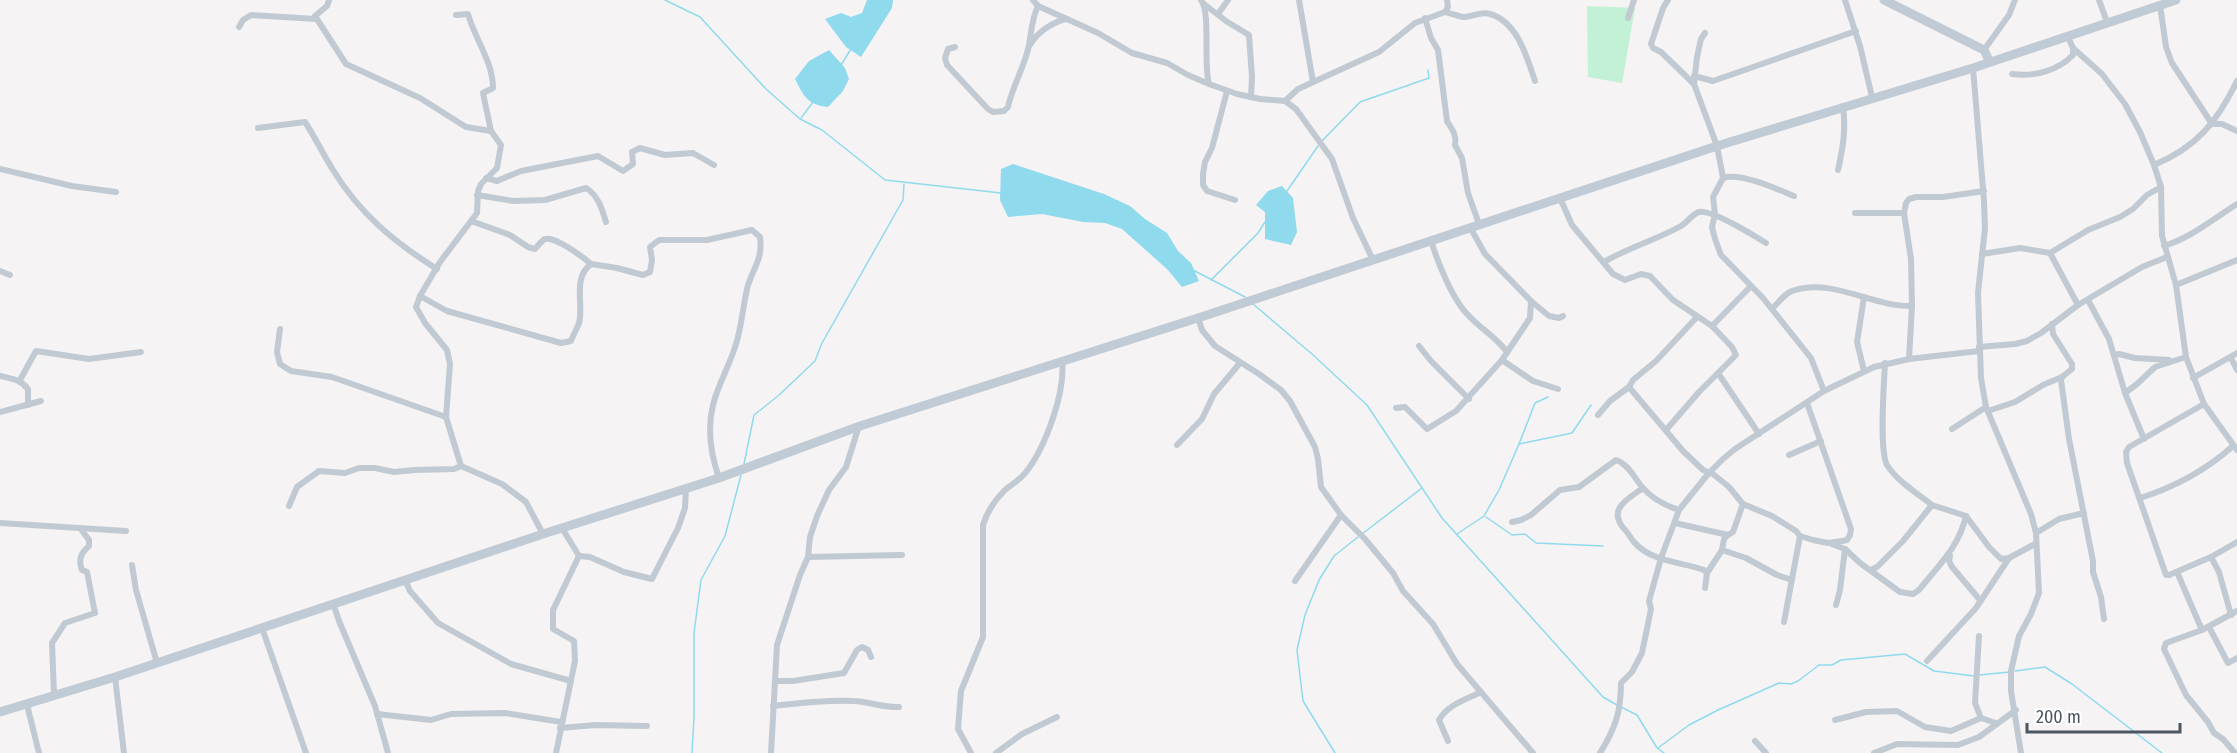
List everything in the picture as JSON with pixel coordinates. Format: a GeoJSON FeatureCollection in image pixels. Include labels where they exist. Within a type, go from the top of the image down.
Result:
{"type":"FeatureCollection","features":[{"type":"Feature","properties":{"kind":"main road"},"geometry":{"type":"LineString","coordinates":[[1884,0],[1984,50],[1990,62]]}},
{"type":"Feature","properties":{"kind":"main road"},"geometry":{"type":"LineString","coordinates":[[0,712],[115,677],[333,603],[719,478],[860,426],[1198,318],[1718,146],[1872,97],[1973,68],[2168,2]]}},
{"type":"Feature","properties":{"kind":"street"},"geometry":{"type":"LineString","coordinates":[[329,0],[327,6],[315,16],[346,64],[420,98],[466,127],[491,131]]}},
{"type":"Feature","properties":{"kind":"street"},"geometry":{"type":"LineString","coordinates":[[1033,0],[1038,6],[1098,33],[1131,53],[1167,63],[1209,84],[1251,97],[1285,100],[1296,109],[1332,159],[1353,218],[1373,260]]}},
{"type":"Feature","properties":{"kind":"street"},"geometry":{"type":"LineString","coordinates":[[1218,14],[1228,0]]}},
{"type":"Feature","properties":{"kind":"street"},"geometry":{"type":"LineString","coordinates":[[1299,0],[1313,82]]}},
{"type":"Feature","properties":{"kind":"street"},"geometry":{"type":"LineString","coordinates":[[1445,12],[1448,7],[1447,0]]}},
{"type":"Feature","properties":{"kind":"street"},"geometry":{"type":"LineString","coordinates":[[1628,18],[1634,0]]}},
{"type":"Feature","properties":{"kind":"street"},"geometry":{"type":"LineString","coordinates":[[1668,0],[1651,44],[1694,80],[1713,81],[1856,31]]}},
{"type":"Feature","properties":{"kind":"street"},"geometry":{"type":"LineString","coordinates":[[1845,0],[1856,31],[1872,97]]}},
{"type":"Feature","properties":{"kind":"street"},"geometry":{"type":"LineString","coordinates":[[1984,50],[2009,15],[2015,0]]}},
{"type":"Feature","properties":{"kind":"street"},"geometry":{"type":"LineString","coordinates":[[2100,0],[2107,22]]}},
{"type":"Feature","properties":{"kind":"street"},"geometry":{"type":"LineString","coordinates":[[1202,2],[1244,31],[1251,39],[1251,97]]}},
{"type":"Feature","properties":{"kind":"street"},"geometry":{"type":"LineString","coordinates":[[1202,2],[1209,84]]}},
{"type":"Feature","properties":{"kind":"street"},"geometry":{"type":"LineString","coordinates":[[2168,2],[2166,47],[2172,63],[2212,124]]}},
{"type":"Feature","properties":{"kind":"street"},"geometry":{"type":"LineString","coordinates":[[1029,47],[1030,26],[1038,6]]}},
{"type":"Feature","properties":{"kind":"street"},"geometry":{"type":"LineString","coordinates":[[1285,100],[1298,89],[1379,52],[1415,23],[1445,12],[1463,17],[1476,13],[1490,14],[1507,25],[1524,48],[1535,81]]}},
{"type":"Feature","properties":{"kind":"street"},"geometry":{"type":"LineString","coordinates":[[456,15],[468,14],[473,32],[493,77],[493,88],[483,93],[491,131],[501,145],[497,168],[478,190],[477,213],[436,269],[416,307],[424,323],[447,350],[450,364],[446,417],[461,466]]}},
{"type":"Feature","properties":{"kind":"street"},"geometry":{"type":"LineString","coordinates":[[239,27],[250,15],[316,19]]}},
{"type":"Feature","properties":{"kind":"street"},"geometry":{"type":"LineString","coordinates":[[1425,18],[1431,38],[1438,50],[1447,121],[1457,139],[1455,145],[1462,158],[1475,225],[1485,254],[1549,316],[1559,318],[1563,316]]}},
{"type":"Feature","properties":{"kind":"street"},"geometry":{"type":"LineString","coordinates":[[955,47],[948,49],[947,65],[988,109],[1000,112],[1008,107],[1033,39],[1062,19],[1068,19]]}},
{"type":"Feature","properties":{"kind":"street"},"geometry":{"type":"LineString","coordinates":[[1706,33],[1701,39],[1694,80],[1718,146],[1723,178],[1713,197],[1715,214],[1712,227],[1721,255],[1772,309],[1811,358],[1824,391]]}},
{"type":"Feature","properties":{"kind":"street"},"geometry":{"type":"LineString","coordinates":[[2067,35],[2073,48],[2102,74],[2125,105],[2154,165],[2161,187],[2162,237],[2176,285],[2186,357],[2204,404],[2235,448],[2193,476],[2167,489],[2140,498]]}},
{"type":"Feature","properties":{"kind":"street"},"geometry":{"type":"LineString","coordinates":[[2012,74],[2028,76],[2046,71],[2070,59],[2073,55],[2073,48]]}},
{"type":"Feature","properties":{"kind":"street"},"geometry":{"type":"LineString","coordinates":[[1973,68],[1984,191],[1985,228],[1978,293],[1979,349],[1987,409],[2031,514],[2036,533],[2039,593],[2019,636],[2012,671],[2011,691],[2016,710],[2021,753]]}},
{"type":"Feature","properties":{"kind":"street"},"geometry":{"type":"LineString","coordinates":[[2154,165],[2182,151],[2205,133],[2237,81]]}},
{"type":"Feature","properties":{"kind":"street"},"geometry":{"type":"LineString","coordinates":[[1227,91],[1212,148],[1205,162],[1203,184],[1207,191],[1235,200]]}},
{"type":"Feature","properties":{"kind":"street"},"geometry":{"type":"LineString","coordinates":[[1838,170],[1844,139],[1843,106]]}},
{"type":"Feature","properties":{"kind":"street"},"geometry":{"type":"LineString","coordinates":[[258,128],[305,122],[333,170],[366,213],[389,237],[436,269]]}},
{"type":"Feature","properties":{"kind":"street"},"geometry":{"type":"LineString","coordinates":[[2212,124],[2222,124],[2237,130]]}},
{"type":"Feature","properties":{"kind":"street"},"geometry":{"type":"LineString","coordinates":[[486,178],[497,181],[521,171],[598,156],[623,171],[633,164],[632,152],[640,148],[665,154],[693,153],[714,165]]}},
{"type":"Feature","properties":{"kind":"street"},"geometry":{"type":"LineString","coordinates":[[0,169],[72,186],[116,192]]}},
{"type":"Feature","properties":{"kind":"street"},"geometry":{"type":"LineString","coordinates":[[1723,178],[1729,176],[1753,182],[1794,196]]}},
{"type":"Feature","properties":{"kind":"street"},"geometry":{"type":"LineString","coordinates":[[1982,254],[2020,248],[2050,253],[2088,230],[2120,217],[2133,209],[2146,195],[2161,187]]}},
{"type":"Feature","properties":{"kind":"street"},"geometry":{"type":"LineString","coordinates":[[477,195],[513,201],[536,201],[586,188],[592,191],[599,202],[606,222]]}},
{"type":"Feature","properties":{"kind":"street"},"geometry":{"type":"LineString","coordinates":[[1909,359],[1912,306],[1911,259],[1904,213],[1906,203],[1909,199],[1916,197],[1943,197],[1984,191]]}},
{"type":"Feature","properties":{"kind":"street"},"geometry":{"type":"LineString","coordinates":[[1560,198],[1572,225],[1613,274],[1620,278],[1631,279],[1646,274],[1650,276],[1673,300],[1712,326],[1736,352],[1735,357],[1665,430]]}},
{"type":"Feature","properties":{"kind":"street"},"geometry":{"type":"LineString","coordinates":[[2164,246],[2195,233],[2214,217],[2237,204]]}},
{"type":"Feature","properties":{"kind":"street"},"geometry":{"type":"LineString","coordinates":[[1604,262],[1621,252],[1683,225],[1695,213],[1700,212],[1715,214],[1766,243]]}},
{"type":"Feature","properties":{"kind":"street"},"geometry":{"type":"LineString","coordinates":[[1855,213],[1904,213]]}},
{"type":"Feature","properties":{"kind":"street"},"geometry":{"type":"LineString","coordinates":[[471,221],[510,235],[534,249],[548,238],[591,264],[617,267],[643,275],[650,272],[651,247],[659,240],[707,240],[752,230],[760,237],[760,255],[749,283],[736,346],[713,405],[711,456],[719,478]]}},
{"type":"Feature","properties":{"kind":"street"},"geometry":{"type":"LineString","coordinates":[[1431,240],[1436,257],[1460,306],[1507,352]]}},
{"type":"Feature","properties":{"kind":"street"},"geometry":{"type":"LineString","coordinates":[[2050,253],[2078,305]]}},
{"type":"Feature","properties":{"kind":"street"},"geometry":{"type":"LineString","coordinates":[[1600,753],[1615,726],[1621,683],[1632,672],[1642,653],[1651,609],[1649,601],[1661,558],[1679,510],[1708,474],[1735,449],[1824,391],[1885,363],[2028,341],[2078,305],[2142,267],[2167,257]]}},
{"type":"Feature","properties":{"kind":"street"},"geometry":{"type":"LineString","coordinates":[[2176,285],[2237,260]]}},
{"type":"Feature","properties":{"kind":"street"},"geometry":{"type":"LineString","coordinates":[[420,296],[447,311],[561,343],[571,341],[579,322],[578,291],[587,267],[591,264]]}},
{"type":"Feature","properties":{"kind":"street"},"geometry":{"type":"LineString","coordinates":[[0,271],[10,275]]}},
{"type":"Feature","properties":{"kind":"street"},"geometry":{"type":"LineString","coordinates":[[1712,326],[1744,296],[1751,286]]}},
{"type":"Feature","properties":{"kind":"street"},"geometry":{"type":"LineString","coordinates":[[1772,309],[1790,291],[1829,289],[1912,306]]}},
{"type":"Feature","properties":{"kind":"street"},"geometry":{"type":"LineString","coordinates":[[1864,297],[1857,342],[1864,371]]}},
{"type":"Feature","properties":{"kind":"street"},"geometry":{"type":"LineString","coordinates":[[2088,300],[2109,339],[2124,393],[2144,439]]}},
{"type":"Feature","properties":{"kind":"street"},"geometry":{"type":"LineString","coordinates":[[1396,408],[1405,407],[1427,429],[1456,411],[1502,360],[1530,318],[1531,301]]}},
{"type":"Feature","properties":{"kind":"street"},"geometry":{"type":"LineString","coordinates":[[1598,415],[1610,401],[1629,387],[1633,380],[1656,361],[1697,317]]}},
{"type":"Feature","properties":{"kind":"street"},"geometry":{"type":"LineString","coordinates":[[1198,318],[1202,330],[1215,346],[1281,390],[1290,401],[1315,447],[1321,488],[1341,514],[1365,538],[1393,573],[1403,591],[1433,624],[1456,664],[1533,753]]}},
{"type":"Feature","properties":{"kind":"street"},"geometry":{"type":"LineString","coordinates":[[1952,429],[1987,409],[2015,402],[2073,369],[2052,334],[2052,324]]}},
{"type":"Feature","properties":{"kind":"street"},"geometry":{"type":"LineString","coordinates":[[280,329],[277,352],[280,364],[291,371],[332,377],[446,417]]}},
{"type":"Feature","properties":{"kind":"street"},"geometry":{"type":"LineString","coordinates":[[1419,346],[1468,399]]}},
{"type":"Feature","properties":{"kind":"street"},"geometry":{"type":"LineString","coordinates":[[20,380],[36,351],[89,359],[141,352]]}},
{"type":"Feature","properties":{"kind":"street"},"geometry":{"type":"LineString","coordinates":[[2114,355],[2171,360]]}},
{"type":"Feature","properties":{"kind":"street"},"geometry":{"type":"LineString","coordinates":[[2193,378],[2234,355],[2237,370]]}},
{"type":"Feature","properties":{"kind":"street"},"geometry":{"type":"LineString","coordinates":[[2124,393],[2155,367],[2186,357]]}},
{"type":"Feature","properties":{"kind":"street"},"geometry":{"type":"LineString","coordinates":[[971,753],[958,729],[961,691],[983,637],[983,525],[1003,492],[1026,472],[1042,446],[1061,385],[1062,360]]}},
{"type":"Feature","properties":{"kind":"street"},"geometry":{"type":"LineString","coordinates":[[1502,360],[1533,381],[1558,389]]}},
{"type":"Feature","properties":{"kind":"street"},"geometry":{"type":"LineString","coordinates":[[1177,445],[1202,419],[1214,394],[1240,363]]}},
{"type":"Feature","properties":{"kind":"street"},"geometry":{"type":"LineString","coordinates":[[1885,363],[1884,455],[1887,465],[1932,506],[1966,516],[2001,559],[2009,558],[2035,544]]}},
{"type":"Feature","properties":{"kind":"street"},"geometry":{"type":"LineString","coordinates":[[1719,373],[1759,434]]}},
{"type":"Feature","properties":{"kind":"street"},"geometry":{"type":"LineString","coordinates":[[0,376],[20,380],[28,389],[28,405]]}},
{"type":"Feature","properties":{"kind":"street"},"geometry":{"type":"LineString","coordinates":[[2062,377],[2065,412],[2093,561],[2093,572],[2101,597],[2104,619]]}},
{"type":"Feature","properties":{"kind":"street"},"geometry":{"type":"LineString","coordinates":[[1629,387],[1683,451],[1708,474],[1713,474],[1743,504],[1772,516],[1800,536],[1845,549],[1900,592],[1913,594],[1919,590],[1950,555],[1964,526],[1966,516]]}},
{"type":"Feature","properties":{"kind":"street"},"geometry":{"type":"LineString","coordinates":[[0,412],[41,401]]}},
{"type":"Feature","properties":{"kind":"street"},"geometry":{"type":"LineString","coordinates":[[1808,403],[1851,529],[1847,540],[1828,543]]}},
{"type":"Feature","properties":{"kind":"street"},"geometry":{"type":"LineString","coordinates":[[2204,404],[2129,447],[2126,452],[2127,463],[2166,575],[2211,557],[2237,542]]}},
{"type":"Feature","properties":{"kind":"street"},"geometry":{"type":"LineString","coordinates":[[771,753],[777,645],[808,557],[810,537],[817,516],[829,490],[846,467],[860,426]]}},
{"type":"Feature","properties":{"kind":"street"},"geometry":{"type":"LineString","coordinates":[[1789,455],[1821,441]]}},
{"type":"Feature","properties":{"kind":"street"},"geometry":{"type":"LineString","coordinates":[[1512,522],[1531,515],[1563,488],[1579,487],[1616,459],[1624,464],[1643,488],[1659,502],[1679,510]]}},
{"type":"Feature","properties":{"kind":"street"},"geometry":{"type":"LineString","coordinates":[[289,506],[297,487],[319,471],[345,473],[359,468],[375,468],[394,472],[454,469],[461,466],[502,484],[526,502],[543,534]]}},
{"type":"Feature","properties":{"kind":"street"},"geometry":{"type":"LineString","coordinates":[[579,556],[590,556],[624,572],[652,579],[678,528],[685,508],[686,488]]}},
{"type":"Feature","properties":{"kind":"street"},"geometry":{"type":"LineString","coordinates":[[1643,488],[1622,504],[1617,518],[1619,524],[1633,542],[1661,558],[1699,568],[1707,573]]}},
{"type":"Feature","properties":{"kind":"street"},"geometry":{"type":"LineString","coordinates":[[1705,588],[1707,573],[1722,550],[1724,539],[1733,532],[1743,504]]}},
{"type":"Feature","properties":{"kind":"street"},"geometry":{"type":"LineString","coordinates":[[1871,570],[1884,561],[1932,506]]}},
{"type":"Feature","properties":{"kind":"street"},"geometry":{"type":"LineString","coordinates":[[2036,533],[2059,519],[2084,513]]}},
{"type":"Feature","properties":{"kind":"street"},"geometry":{"type":"LineString","coordinates":[[1294,581],[1341,514]]}},
{"type":"Feature","properties":{"kind":"street"},"geometry":{"type":"LineString","coordinates":[[0,523],[126,531]]}},
{"type":"Feature","properties":{"kind":"street"},"geometry":{"type":"LineString","coordinates":[[1675,523],[1728,535]]}},
{"type":"Feature","properties":{"kind":"street"},"geometry":{"type":"LineString","coordinates":[[54,695],[52,643],[65,622],[95,613],[87,572],[82,570],[79,562],[83,552],[89,546],[89,540],[81,528]]}},
{"type":"Feature","properties":{"kind":"street"},"geometry":{"type":"LineString","coordinates":[[562,528],[579,556]]}},
{"type":"Feature","properties":{"kind":"street"},"geometry":{"type":"LineString","coordinates":[[1785,622],[1800,536]]}},
{"type":"Feature","properties":{"kind":"street"},"geometry":{"type":"LineString","coordinates":[[1836,604],[1845,549]]}},
{"type":"Feature","properties":{"kind":"street"},"geometry":{"type":"LineString","coordinates":[[1722,550],[1746,558],[1777,575],[1792,580]]}},
{"type":"Feature","properties":{"kind":"street"},"geometry":{"type":"LineString","coordinates":[[808,557],[902,555]]}},
{"type":"Feature","properties":{"kind":"street"},"geometry":{"type":"LineString","coordinates":[[1950,555],[1952,567],[1980,600]]}},
{"type":"Feature","properties":{"kind":"street"},"geometry":{"type":"LineString","coordinates":[[556,753],[575,661],[574,641],[553,629],[553,610],[579,556]]}},
{"type":"Feature","properties":{"kind":"street"},"geometry":{"type":"LineString","coordinates":[[2211,557],[2220,572],[2234,613],[2205,628],[2166,643],[2164,649],[2186,695],[2214,733],[2223,739],[2235,753]]}},
{"type":"Feature","properties":{"kind":"street"},"geometry":{"type":"LineString","coordinates":[[1927,661],[1973,612],[2009,558]]}},
{"type":"Feature","properties":{"kind":"street"},"geometry":{"type":"LineString","coordinates":[[132,565],[136,590],[157,663]]}},
{"type":"Feature","properties":{"kind":"street"},"geometry":{"type":"LineString","coordinates":[[2177,572],[2205,628],[2228,663],[2237,658]]}},
{"type":"Feature","properties":{"kind":"street"},"geometry":{"type":"LineString","coordinates":[[405,580],[410,591],[438,623],[511,664],[571,681]]}},
{"type":"Feature","properties":{"kind":"street"},"geometry":{"type":"LineString","coordinates":[[333,603],[377,714],[388,753]]}},
{"type":"Feature","properties":{"kind":"street"},"geometry":{"type":"LineString","coordinates":[[262,628],[306,753]]}},
{"type":"Feature","properties":{"kind":"street"},"geometry":{"type":"LineString","coordinates":[[1979,636],[1975,704],[1981,718]]}},
{"type":"Feature","properties":{"kind":"street"},"geometry":{"type":"LineString","coordinates":[[776,681],[793,681],[844,673],[857,650],[862,647],[868,650],[871,657]]}},
{"type":"Feature","properties":{"kind":"street"},"geometry":{"type":"LineString","coordinates":[[115,677],[124,753]]}},
{"type":"Feature","properties":{"kind":"street"},"geometry":{"type":"LineString","coordinates":[[1448,741],[1439,720],[1441,716],[1455,704],[1481,692]]}},
{"type":"Feature","properties":{"kind":"street"},"geometry":{"type":"LineString","coordinates":[[773,706],[815,701],[855,700],[899,707]]}},
{"type":"Feature","properties":{"kind":"street"},"geometry":{"type":"LineString","coordinates":[[29,702],[28,710],[39,753]]}},
{"type":"Feature","properties":{"kind":"street"},"geometry":{"type":"LineString","coordinates":[[1874,753],[1897,744],[1958,746],[1979,737],[2016,710]]}},
{"type":"Feature","properties":{"kind":"street"},"geometry":{"type":"LineString","coordinates":[[1835,720],[1866,712],[1897,711],[1925,727],[1951,731],[1981,718],[1996,723]]}},
{"type":"Feature","properties":{"kind":"street"},"geometry":{"type":"LineString","coordinates":[[377,714],[431,720],[451,714],[505,713],[561,725],[647,726]]}},
{"type":"Feature","properties":{"kind":"street"},"geometry":{"type":"LineString","coordinates":[[996,753],[1022,734],[1057,717]]}},
{"type":"Feature","properties":{"kind":"street"},"geometry":{"type":"LineString","coordinates":[[1755,741],[1766,753]]}},
{"type":"Feature","properties":{"kind":"green space"},"geometry":{"type":"Polygon","coordinates":[[[1587,6],[1635,8],[1622,83],[1588,77],[1587,6]]]}},
{"type":"Feature","properties":{"kind":"water"},"geometry":{"type":"Polygon","coordinates":[[[867,0],[893,0],[892,8],[861,57],[846,47],[825,19],[841,13],[851,17],[862,13],[867,0]]]}},
{"type":"Feature","properties":{"kind":"water"},"geometry":{"type":"Polygon","coordinates":[[[829,50],[845,68],[849,79],[843,91],[828,107],[807,99],[795,79],[809,61],[829,50]]]}},
{"type":"Feature","properties":{"kind":"water"},"geometry":{"type":"Polygon","coordinates":[[[1013,164],[1104,194],[1130,206],[1167,233],[1178,251],[1191,263],[1199,281],[1182,287],[1167,269],[1122,229],[1105,223],[1083,222],[1042,214],[1008,217],[1000,200],[1001,169],[1013,164]]]}},
{"type":"Feature","properties":{"kind":"water"},"geometry":{"type":"Polygon","coordinates":[[[1282,186],[1293,198],[1297,232],[1291,245],[1265,239],[1265,212],[1256,205],[1268,191],[1282,186]]]}},
{"type":"Feature","properties":{"kind":"waterway"},"geometry":{"type":"LineString","coordinates":[[665,0],[700,17],[766,89],[800,119],[822,130],[885,180],[1001,193]]}},
{"type":"Feature","properties":{"kind":"waterway"},"geometry":{"type":"LineString","coordinates":[[841,65],[851,49]]}},
{"type":"Feature","properties":{"kind":"waterway"},"geometry":{"type":"LineString","coordinates":[[1321,142],[1360,102],[1429,78],[1428,70]]}},
{"type":"Feature","properties":{"kind":"waterway"},"geometry":{"type":"LineString","coordinates":[[801,118],[813,102]]}},
{"type":"Feature","properties":{"kind":"waterway"},"geometry":{"type":"LineString","coordinates":[[1287,191],[1318,146]]}},
{"type":"Feature","properties":{"kind":"waterway"},"geometry":{"type":"LineString","coordinates":[[744,464],[754,415],[815,361],[822,343],[903,200],[904,184]]}},
{"type":"Feature","properties":{"kind":"waterway"},"geometry":{"type":"LineString","coordinates":[[1211,280],[1258,233],[1265,222]]}},
{"type":"Feature","properties":{"kind":"waterway"},"geometry":{"type":"LineString","coordinates":[[1193,270],[1245,297]]}},
{"type":"Feature","properties":{"kind":"waterway"},"geometry":{"type":"LineString","coordinates":[[1253,304],[1367,405],[1442,518],[1603,697],[1617,705]]}},
{"type":"Feature","properties":{"kind":"waterway"},"geometry":{"type":"LineString","coordinates":[[1519,444],[1535,403],[1548,397]]}},
{"type":"Feature","properties":{"kind":"waterway"},"geometry":{"type":"LineString","coordinates":[[1457,534],[1484,516],[1499,490],[1519,444],[1572,433],[1591,405]]}},
{"type":"Feature","properties":{"kind":"waterway"},"geometry":{"type":"LineString","coordinates":[[692,753],[694,633],[701,580],[725,536],[741,475]]}},
{"type":"Feature","properties":{"kind":"waterway"},"geometry":{"type":"LineString","coordinates":[[1362,534],[1422,488]]}},
{"type":"Feature","properties":{"kind":"waterway"},"geometry":{"type":"LineString","coordinates":[[1486,517],[1512,535],[1525,534],[1536,543],[1603,546]]}},
{"type":"Feature","properties":{"kind":"waterway"},"geometry":{"type":"LineString","coordinates":[[1335,753],[1303,701],[1297,650],[1305,615],[1319,580],[1334,556],[1358,537]]}},
{"type":"Feature","properties":{"kind":"waterway"},"geometry":{"type":"LineString","coordinates":[[1658,748],[1689,725],[1718,710],[1779,683],[1791,684],[1798,681],[1819,665],[1832,665],[1841,660],[1905,654],[1934,671],[1974,676]]}},
{"type":"Feature","properties":{"kind":"waterway"},"geometry":{"type":"LineString","coordinates":[[2015,671],[2045,667],[2072,684],[2162,753]]}},
{"type":"Feature","properties":{"kind":"waterway"},"geometry":{"type":"LineString","coordinates":[[1979,675],[2010,672]]}},
{"type":"Feature","properties":{"kind":"waterway"},"geometry":{"type":"LineString","coordinates":[[1621,707],[1637,715],[1657,748],[1664,753]]}}]}
